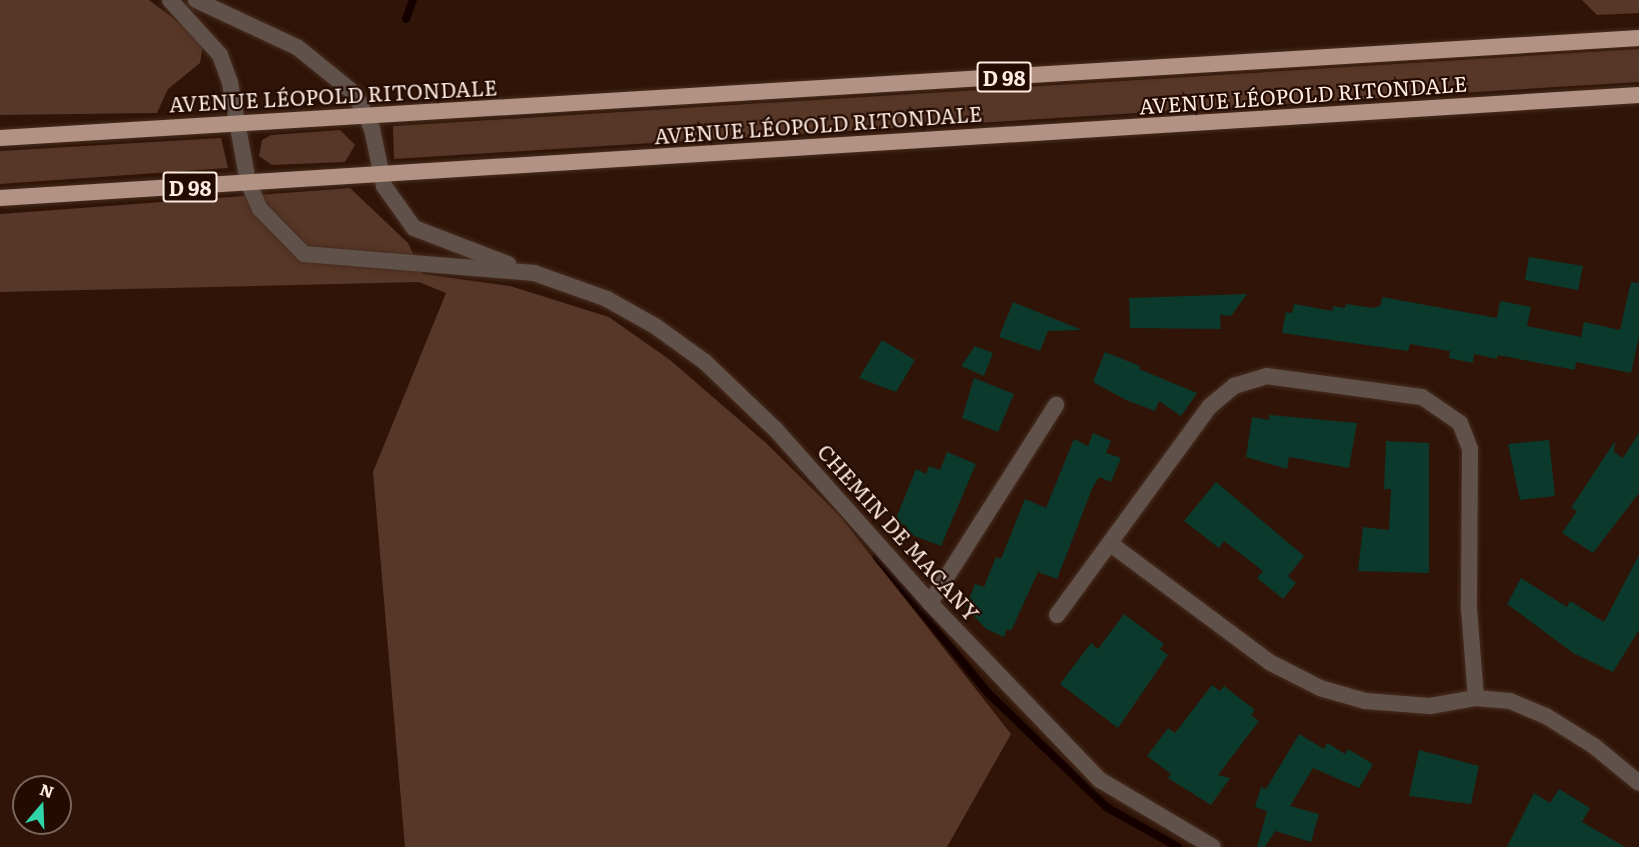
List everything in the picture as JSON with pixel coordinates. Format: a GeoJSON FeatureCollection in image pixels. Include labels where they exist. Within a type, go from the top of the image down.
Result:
{"type":"FeatureCollection","features":[{"type":"Feature","properties":{"kind":"highway","name":"AVENUE LÉOPOLD RITONDALE"},"geometry":{"type":"LineString","coordinates":[[0,138],[1639,38]]}},
{"type":"Feature","properties":{"kind":"highway","name":"AVENUE LÉOPOLD RITONDALE"},"geometry":{"type":"LineString","coordinates":[[0,198],[1639,95]]}},
{"type":"Feature","properties":{"kind":"street","name":"CHEMIN DE MACANY"},"geometry":{"type":"LineString","coordinates":[[170,0],[220,55],[230,83],[235,123],[248,182],[260,209],[304,254],[534,273]]}},
{"type":"Feature","properties":{"kind":"street"},"geometry":{"type":"LineString","coordinates":[[196,0],[297,47],[331,71],[355,94],[368,116]]}},
{"type":"Feature","properties":{"kind":"street","name":"CHEMIN DE MACANY"},"geometry":{"type":"LineString","coordinates":[[368,116],[381,173],[392,202],[414,228],[442,243],[608,299],[705,362],[832,487],[930,603],[1100,780],[1212,847]]}},
{"type":"Feature","properties":{"kind":"street"},"geometry":{"type":"LineString","coordinates":[[1057,615],[1112,545],[1209,407],[1234,386],[1266,376],[1422,397],[1460,423],[1470,450],[1469,608],[1476,698]]}},
{"type":"Feature","properties":{"kind":"street"},"geometry":{"type":"LineString","coordinates":[[930,603],[1056,405]]}},
{"type":"Feature","properties":{"kind":"street"},"geometry":{"type":"LineString","coordinates":[[1112,545],[1271,663],[1320,688],[1365,701],[1430,706],[1476,698],[1510,701],[1546,716],[1594,746],[1639,783]]}},
{"type":"Feature","properties":{"kind":"shaded area"},"geometry":{"type":"Polygon","coordinates":[[[0,0],[149,0],[196,35],[203,46],[200,63],[168,89],[157,113],[0,115],[0,0]]]}},
{"type":"Feature","properties":{"kind":"shaded area"},"geometry":{"type":"Polygon","coordinates":[[[1582,0],[1639,0],[1639,13],[1597,15],[1582,0]]]}},
{"type":"Feature","properties":{"kind":"shaded area"},"geometry":{"type":"Polygon","coordinates":[[[1639,49],[1639,82],[394,159],[393,126],[1639,49]]]}},
{"type":"Feature","properties":{"kind":"shaded area"},"geometry":{"type":"Polygon","coordinates":[[[340,130],[355,145],[345,162],[272,165],[259,156],[262,140],[271,135],[340,130]]]}},
{"type":"Feature","properties":{"kind":"shaded area"},"geometry":{"type":"Polygon","coordinates":[[[221,138],[228,168],[0,184],[0,151],[221,138]]]}},
{"type":"Feature","properties":{"kind":"shaded area"},"geometry":{"type":"Polygon","coordinates":[[[350,188],[408,243],[423,274],[510,286],[609,317],[670,360],[765,442],[840,516],[1011,734],[947,847],[405,847],[373,472],[446,293],[419,282],[0,292],[0,214],[350,188]]]}},
{"type":"Feature","properties":{"kind":"building"},"geometry":{"type":"Polygon","coordinates":[[[1529,257],[1583,266],[1578,290],[1525,280],[1529,257]]]}},
{"type":"Feature","properties":{"kind":"building"},"geometry":{"type":"Polygon","coordinates":[[[1631,282],[1639,283],[1639,337],[1631,373],[1576,362],[1575,370],[1498,355],[1497,359],[1474,354],[1473,363],[1449,358],[1450,351],[1410,344],[1408,351],[1282,333],[1286,312],[1292,313],[1294,304],[1333,311],[1333,306],[1345,308],[1346,304],[1374,308],[1381,305],[1382,297],[1497,318],[1500,301],[1531,307],[1527,326],[1581,337],[1584,322],[1620,330],[1631,282]]]}},
{"type":"Feature","properties":{"kind":"building"},"geometry":{"type":"Polygon","coordinates":[[[1247,294],[1231,316],[1220,315],[1221,329],[1130,328],[1129,298],[1247,294]]]}},
{"type":"Feature","properties":{"kind":"building"},"geometry":{"type":"Polygon","coordinates":[[[1013,302],[1082,330],[1048,331],[1040,351],[999,337],[1013,302]]]}},
{"type":"Feature","properties":{"kind":"building"},"geometry":{"type":"Polygon","coordinates":[[[882,340],[915,360],[896,392],[859,378],[882,340]]]}},
{"type":"Feature","properties":{"kind":"building"},"geometry":{"type":"Polygon","coordinates":[[[975,346],[993,353],[984,376],[961,366],[975,346]]]}},
{"type":"Feature","properties":{"kind":"building"},"geometry":{"type":"Polygon","coordinates":[[[1105,352],[1197,393],[1181,416],[1159,401],[1155,411],[1126,400],[1093,382],[1105,352]]]}},
{"type":"Feature","properties":{"kind":"building"},"geometry":{"type":"Polygon","coordinates":[[[974,378],[1014,394],[998,432],[962,418],[974,378]]]}},
{"type":"Feature","properties":{"kind":"building"},"geometry":{"type":"Polygon","coordinates":[[[1269,415],[1357,423],[1349,468],[1289,457],[1287,469],[1246,457],[1252,417],[1269,420],[1269,415]]]}},
{"type":"Feature","properties":{"kind":"building"},"geometry":{"type":"Polygon","coordinates":[[[1093,433],[1111,441],[1106,453],[1121,458],[1111,482],[1099,477],[1092,489],[1057,579],[1038,572],[1011,631],[1007,629],[1004,637],[986,629],[966,607],[975,584],[984,587],[996,557],[1001,559],[1025,499],[1046,508],[1074,439],[1088,446],[1093,433]]]}},
{"type":"Feature","properties":{"kind":"building"},"geometry":{"type":"Polygon","coordinates":[[[1639,433],[1639,493],[1593,553],[1562,533],[1577,511],[1571,508],[1615,441],[1614,452],[1623,458],[1639,433]]]}},
{"type":"Feature","properties":{"kind":"building"},"geometry":{"type":"Polygon","coordinates":[[[1549,440],[1555,496],[1520,500],[1508,444],[1549,440]]]}},
{"type":"Feature","properties":{"kind":"building"},"geometry":{"type":"Polygon","coordinates":[[[1386,441],[1429,443],[1429,573],[1358,571],[1363,527],[1389,530],[1391,489],[1384,489],[1386,441]]]}},
{"type":"Feature","properties":{"kind":"building"},"geometry":{"type":"Polygon","coordinates":[[[947,452],[976,464],[941,546],[904,532],[907,526],[895,521],[916,469],[926,474],[929,466],[940,470],[947,452]]]}},
{"type":"Feature","properties":{"kind":"building"},"geometry":{"type":"Polygon","coordinates":[[[1216,482],[1304,556],[1288,576],[1296,583],[1283,599],[1257,578],[1263,571],[1224,541],[1219,548],[1184,521],[1216,482]]]}},
{"type":"Feature","properties":{"kind":"building"},"geometry":{"type":"Polygon","coordinates":[[[1639,555],[1639,630],[1613,672],[1573,653],[1507,604],[1521,578],[1567,607],[1570,601],[1604,622],[1639,555]]]}},
{"type":"Feature","properties":{"kind":"building"},"geometry":{"type":"Polygon","coordinates":[[[1124,614],[1164,644],[1160,649],[1168,655],[1118,728],[1060,684],[1091,643],[1098,649],[1124,614]]]}},
{"type":"Feature","properties":{"kind":"building"},"geometry":{"type":"Polygon","coordinates":[[[1212,685],[1220,691],[1224,686],[1255,710],[1251,715],[1259,721],[1218,775],[1230,778],[1211,805],[1168,778],[1171,774],[1147,756],[1168,728],[1175,733],[1212,685]]]}},
{"type":"Feature","properties":{"kind":"building"},"geometry":{"type":"Polygon","coordinates":[[[1299,734],[1324,749],[1327,743],[1345,754],[1348,749],[1373,764],[1359,788],[1313,768],[1290,806],[1319,814],[1311,842],[1275,831],[1265,847],[1257,847],[1267,811],[1255,807],[1261,787],[1266,789],[1299,734]]]}},
{"type":"Feature","properties":{"kind":"building"},"geometry":{"type":"Polygon","coordinates":[[[1419,750],[1479,766],[1471,804],[1409,796],[1419,750]]]}},
{"type":"Feature","properties":{"kind":"building"},"geometry":{"type":"Polygon","coordinates":[[[1559,789],[1590,808],[1582,822],[1625,847],[1507,847],[1534,793],[1550,803],[1559,789]]]}},
{"type":"Feature","properties":{"kind":"waterway"},"geometry":{"type":"LineString","coordinates":[[406,19],[413,0]]}},
{"type":"Feature","properties":{"kind":"waterway"},"geometry":{"type":"LineString","coordinates":[[877,557],[988,693],[1106,807],[1178,847]]}}]}
